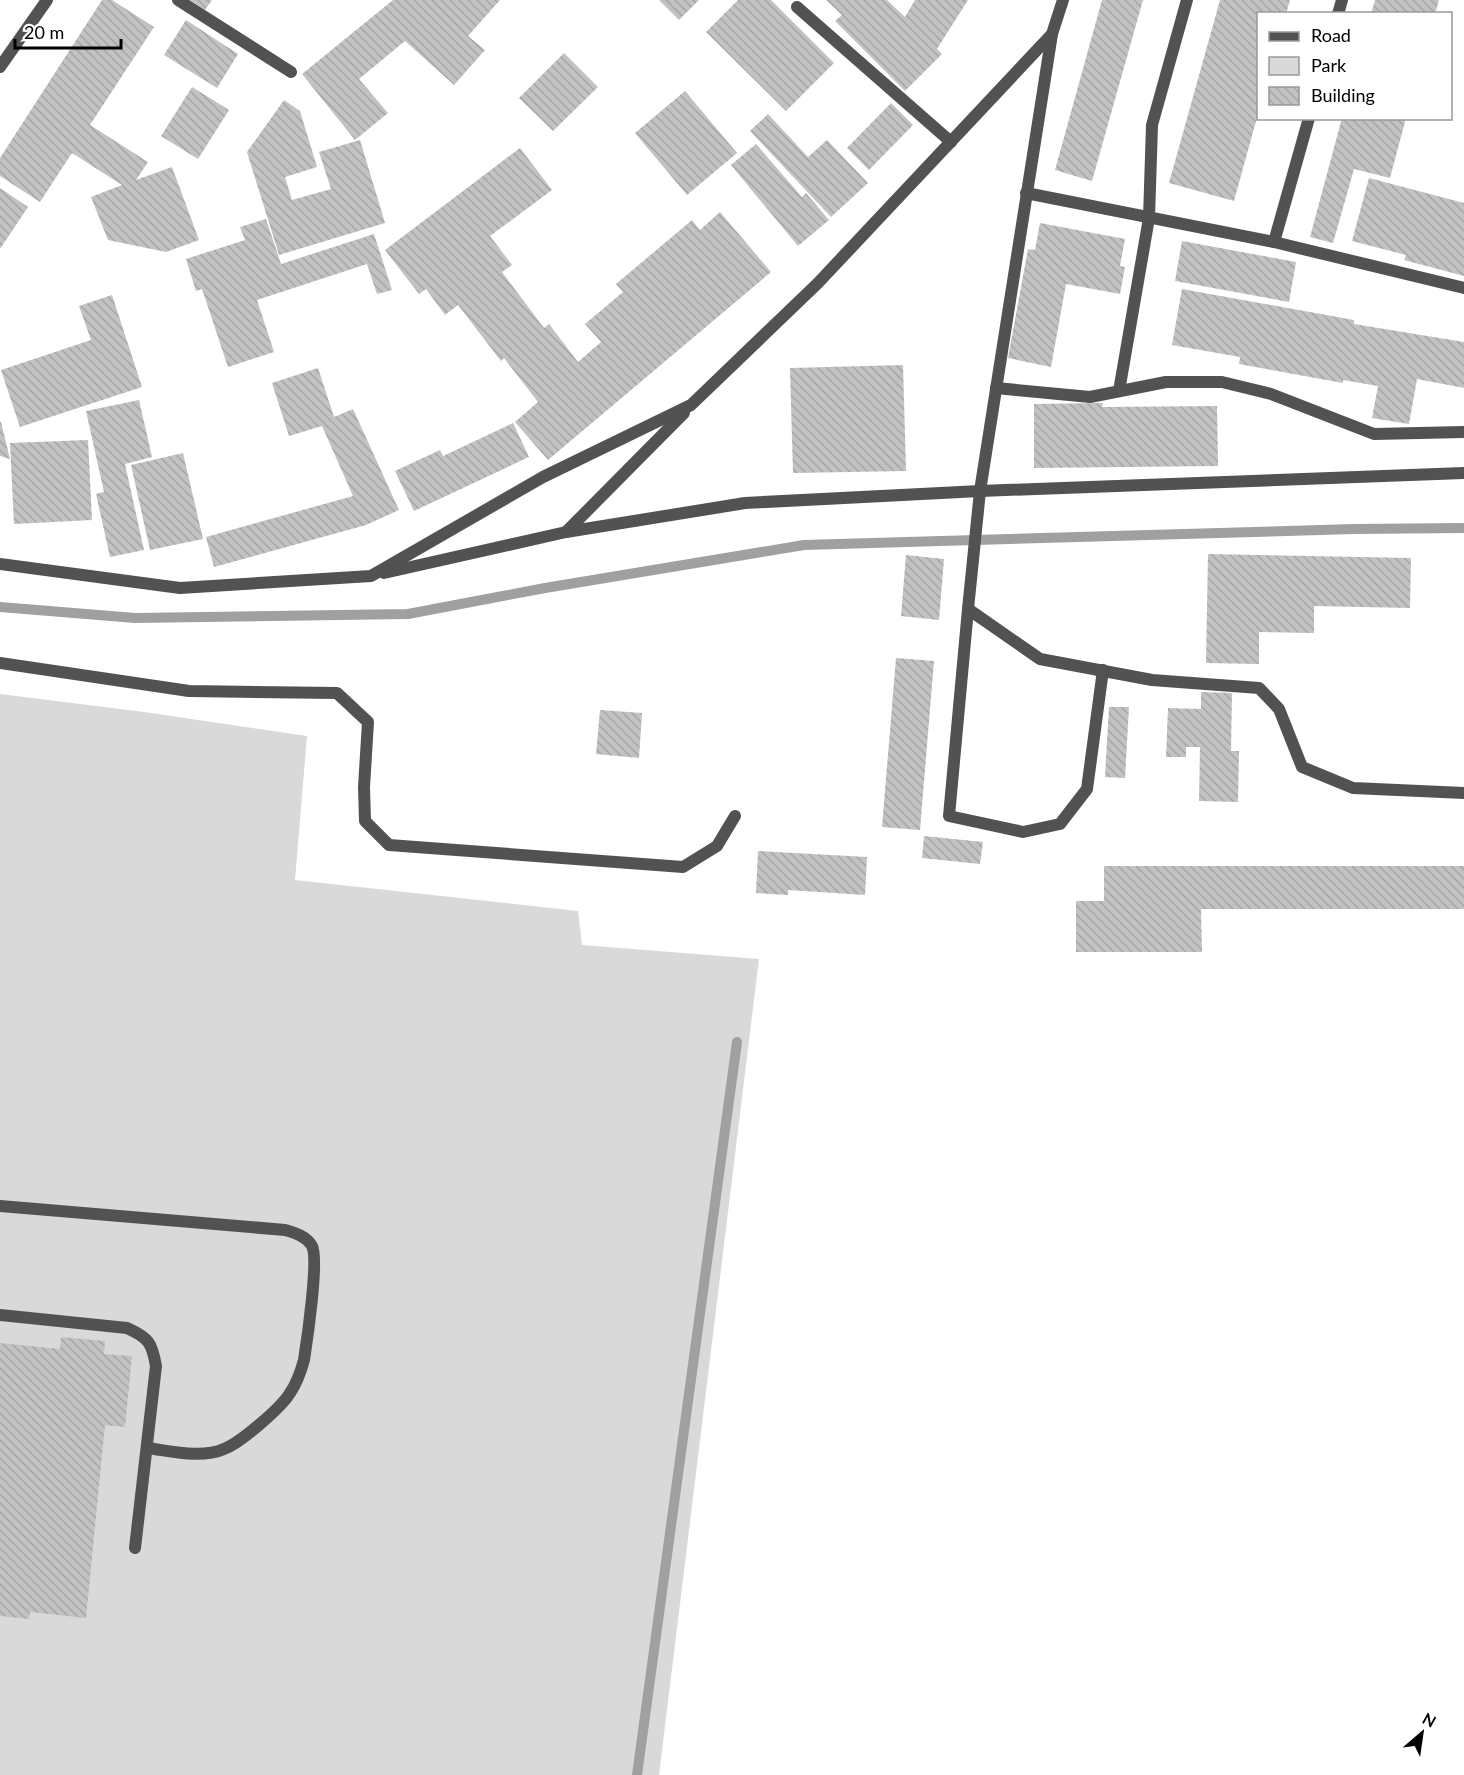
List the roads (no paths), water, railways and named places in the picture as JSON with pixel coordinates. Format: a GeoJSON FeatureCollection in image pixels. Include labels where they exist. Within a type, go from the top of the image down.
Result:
{"type":"FeatureCollection","features":[{"type":"Feature","properties":{"kind":"street"},"geometry":{"type":"LineString","coordinates":[[0,67],[47,0]]}},
{"type":"Feature","properties":{"kind":"street"},"geometry":{"type":"LineString","coordinates":[[178,0],[291,72]]}},
{"type":"Feature","properties":{"kind":"street"},"geometry":{"type":"LineString","coordinates":[[1063,0],[1052,34],[980,491],[949,816],[1023,832],[1060,824],[1087,789],[1102,670]]}},
{"type":"Feature","properties":{"kind":"street"},"geometry":{"type":"LineString","coordinates":[[1119,392],[1149,218],[1152,125],[1187,0]]}},
{"type":"Feature","properties":{"kind":"street"},"geometry":{"type":"LineString","coordinates":[[797,7],[951,142]]}},
{"type":"Feature","properties":{"kind":"street"},"geometry":{"type":"LineString","coordinates":[[567,532],[692,405],[818,283],[1052,34]]}},
{"type":"Feature","properties":{"kind":"street"},"geometry":{"type":"LineString","coordinates":[[1275,242],[1308,120]]}},
{"type":"Feature","properties":{"kind":"street"},"geometry":{"type":"LineString","coordinates":[[1026,193],[1275,242],[1464,288]]}},
{"type":"Feature","properties":{"kind":"street"},"geometry":{"type":"LineString","coordinates":[[996,388],[1090,397],[1166,382],[1222,382],[1271,394],[1374,434],[1464,432]]}},
{"type":"Feature","properties":{"kind":"street"},"geometry":{"type":"LineString","coordinates":[[371,576],[543,477],[692,405]]}},
{"type":"Feature","properties":{"kind":"street"},"geometry":{"type":"LineString","coordinates":[[0,564],[180,588],[371,576],[567,532],[745,503],[980,491],[1464,472]]}},
{"type":"Feature","properties":{"kind":"street"},"geometry":{"type":"LineString","coordinates":[[968,609],[1040,659],[1152,680],[1259,688],[1279,709],[1302,767],[1353,788],[1464,793]]}},
{"type":"Feature","properties":{"kind":"street"},"geometry":{"type":"LineString","coordinates":[[0,663],[189,691],[337,693],[368,722],[364,787],[365,821],[389,845],[683,867],[717,846],[735,816]]}},
{"type":"Feature","properties":{"kind":"street"},"geometry":{"type":"LineString","coordinates":[[0,1206],[285,1230],[301,1235],[312,1247],[315,1266],[304,1360],[298,1380],[290,1394],[276,1409],[225,1449],[210,1454],[147,1448]]}},
{"type":"Feature","properties":{"kind":"street"},"geometry":{"type":"LineString","coordinates":[[0,1315],[127,1328],[144,1336],[153,1348],[156,1366],[135,1548]]}},
{"type":"Feature","properties":{"kind":"waterway"},"geometry":{"type":"LineString","coordinates":[[0,607],[135,618],[408,614],[545,588],[804,545],[1354,529],[1464,528]]}},
{"type":"Feature","properties":{"kind":"waterway"},"geometry":{"type":"LineString","coordinates":[[637,1775],[737,1042]]}}]}
